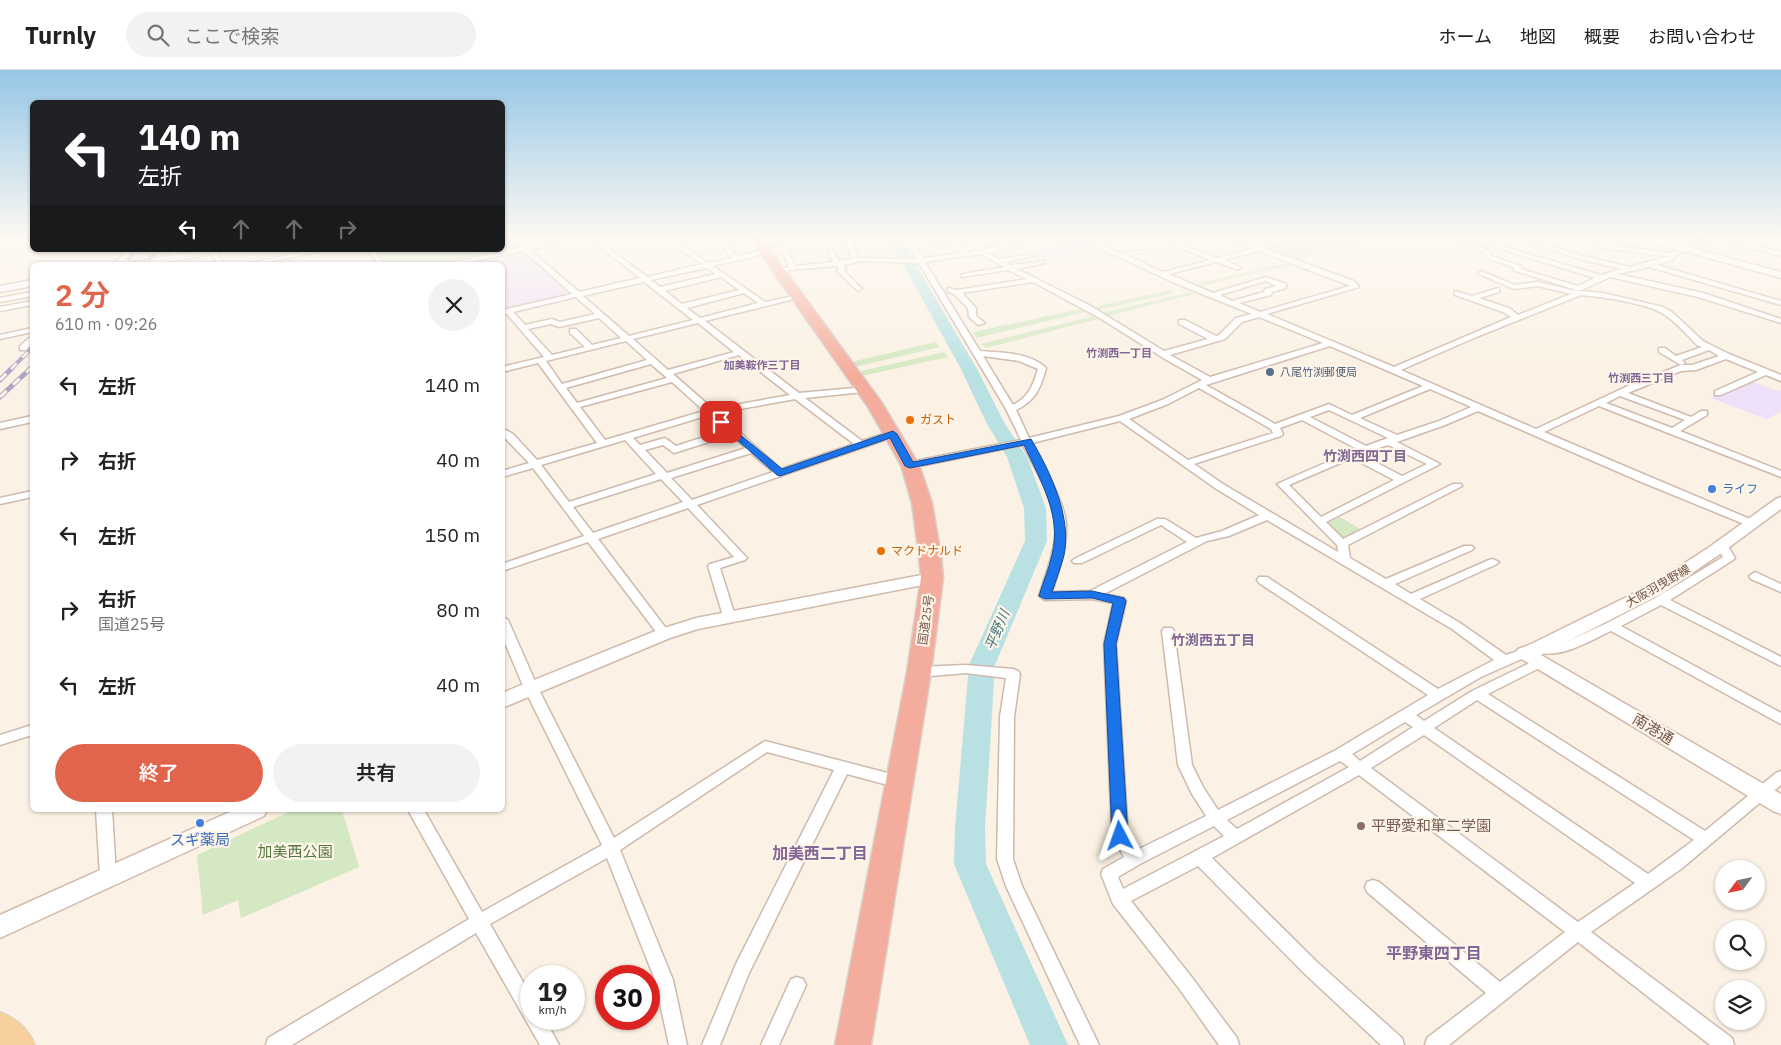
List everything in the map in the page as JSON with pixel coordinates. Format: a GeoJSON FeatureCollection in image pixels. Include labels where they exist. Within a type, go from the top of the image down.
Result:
{"type":"FeatureCollection","features":[{"type":"Feature","properties":{"kind":"highway","name":"国道25号"},"geometry":{"type":"LineString","coordinates":[[792,284],[798,298],[893,434],[910,466],[922,503],[932,578],[901,783],[853,1045]]}},
{"type":"Feature","properties":{"kind":"main road"},"geometry":{"type":"LineString","coordinates":[[0,1027],[20,1045]]}},
{"type":"Feature","properties":{"kind":"street"},"geometry":{"type":"LineString","coordinates":[[0,289],[24,284]]}},
{"type":"Feature","properties":{"kind":"street"},"geometry":{"type":"LineString","coordinates":[[566,284],[780,473]]}},
{"type":"Feature","properties":{"kind":"street"},"geometry":{"type":"LineString","coordinates":[[505,311],[619,284]]}},
{"type":"Feature","properties":{"kind":"street"},"geometry":{"type":"LineString","coordinates":[[651,284],[742,352],[861,445]]}},
{"type":"Feature","properties":{"kind":"street"},"geometry":{"type":"LineString","coordinates":[[658,290],[681,284]]}},
{"type":"Feature","properties":{"kind":"street"},"geometry":{"type":"LineString","coordinates":[[736,284],[764,304]]}},
{"type":"Feature","properties":{"kind":"street"},"geometry":{"type":"LineString","coordinates":[[854,284],[858,289]]}},
{"type":"Feature","properties":{"kind":"street"},"geometry":{"type":"LineString","coordinates":[[937,284],[1011,409],[1053,497],[1060,523],[1058,554],[1045,596],[1092,595],[1120,601],[1110,644],[1111,685],[1120,836],[1134,859]]}},
{"type":"Feature","properties":{"kind":"street"},"geometry":{"type":"LineString","coordinates":[[944,284],[957,292],[970,307],[972,317],[981,323]]}},
{"type":"Feature","properties":{"kind":"street"},"geometry":{"type":"LineString","coordinates":[[957,292],[1004,284]]}},
{"type":"Feature","properties":{"kind":"street"},"geometry":{"type":"LineString","coordinates":[[1041,284],[1102,315],[1209,380]]}},
{"type":"Feature","properties":{"kind":"street"},"geometry":{"type":"LineString","coordinates":[[1188,284],[1396,370],[1643,479],[1753,524]]}},
{"type":"Feature","properties":{"kind":"street"},"geometry":{"type":"LineString","coordinates":[[1213,295],[1248,284]]}},
{"type":"Feature","properties":{"kind":"street"},"geometry":{"type":"LineString","coordinates":[[1232,303],[1268,293],[1268,291],[1283,286],[1279,284]]}},
{"type":"Feature","properties":{"kind":"street"},"geometry":{"type":"LineString","coordinates":[[1164,354],[1222,337],[1239,320],[1356,287],[1353,284]]}},
{"type":"Feature","properties":{"kind":"street"},"geometry":{"type":"LineString","coordinates":[[1508,284],[1514,287],[1531,284]]}},
{"type":"Feature","properties":{"kind":"street"},"geometry":{"type":"LineString","coordinates":[[1540,284],[1571,292],[1580,290]]}},
{"type":"Feature","properties":{"kind":"street"},"geometry":{"type":"LineString","coordinates":[[1563,284],[1660,309],[1669,314],[1693,338],[1708,348],[1781,378]]}},
{"type":"Feature","properties":{"kind":"street"},"geometry":{"type":"LineString","coordinates":[[1396,370],[1590,284]]}},
{"type":"Feature","properties":{"kind":"street"},"geometry":{"type":"LineString","coordinates":[[1655,284],[1700,295],[1781,321]]}},
{"type":"Feature","properties":{"kind":"street"},"geometry":{"type":"LineString","coordinates":[[1715,284],[1781,303]]}},
{"type":"Feature","properties":{"kind":"street"},"geometry":{"type":"LineString","coordinates":[[1472,298],[1496,290]]}},
{"type":"Feature","properties":{"kind":"street"},"geometry":{"type":"LineString","coordinates":[[680,307],[745,291]]}},
{"type":"Feature","properties":{"kind":"street"},"geometry":{"type":"LineString","coordinates":[[1458,292],[1506,310],[1517,318]]}},
{"type":"Feature","properties":{"kind":"street"},"geometry":{"type":"LineString","coordinates":[[0,300],[30,294]]}},
{"type":"Feature","properties":{"kind":"street"},"geometry":{"type":"LineString","coordinates":[[505,369],[764,304],[798,298]]}},
{"type":"Feature","properties":{"kind":"street"},"geometry":{"type":"LineString","coordinates":[[0,309],[30,303]]}},
{"type":"Feature","properties":{"kind":"street"},"geometry":{"type":"LineString","coordinates":[[952,309],[970,307]]}},
{"type":"Feature","properties":{"kind":"street"},"geometry":{"type":"LineString","coordinates":[[505,311],[550,358]]}},
{"type":"Feature","properties":{"kind":"street"},"geometry":{"type":"LineString","coordinates":[[523,328],[552,322],[558,325],[601,315]]}},
{"type":"Feature","properties":{"kind":"street"},"geometry":{"type":"LineString","coordinates":[[1182,322],[1215,339]]}},
{"type":"Feature","properties":{"kind":"street"},"geometry":{"type":"LineString","coordinates":[[0,337],[30,330]]}},
{"type":"Feature","properties":{"kind":"street"},"geometry":{"type":"LineString","coordinates":[[573,331],[590,348]]}},
{"type":"Feature","properties":{"kind":"street"},"geometry":{"type":"LineString","coordinates":[[23,348],[30,342]]}},
{"type":"Feature","properties":{"kind":"street"},"geometry":{"type":"LineString","coordinates":[[910,466],[1026,442],[1122,418],[1164,402],[1209,380],[1331,343]]}},
{"type":"Feature","properties":{"kind":"street"},"geometry":{"type":"LineString","coordinates":[[1676,359],[1708,348]]}},
{"type":"Feature","properties":{"kind":"street"},"geometry":{"type":"LineString","coordinates":[[1662,350],[1686,367]]}},
{"type":"Feature","properties":{"kind":"street"},"geometry":{"type":"LineString","coordinates":[[575,406],[742,352]]}},
{"type":"Feature","properties":{"kind":"street"},"geometry":{"type":"LineString","coordinates":[[979,353],[1026,360],[1036,363],[1042,368],[1030,399],[1011,409]]}},
{"type":"Feature","properties":{"kind":"street"},"geometry":{"type":"LineString","coordinates":[[1537,432],[1620,393],[1686,367],[1693,368],[1726,356]]}},
{"type":"Feature","properties":{"kind":"street"},"geometry":{"type":"LineString","coordinates":[[541,361],[603,444]]}},
{"type":"Feature","properties":{"kind":"street"},"geometry":{"type":"LineString","coordinates":[[560,386],[653,361]]}},
{"type":"Feature","properties":{"kind":"street"},"geometry":{"type":"LineString","coordinates":[[1718,393],[1765,372]]}},
{"type":"Feature","properties":{"kind":"street"},"geometry":{"type":"LineString","coordinates":[[1187,464],[1278,434],[1278,430],[1274,427],[1199,385]]}},
{"type":"Feature","properties":{"kind":"street"},"geometry":{"type":"LineString","coordinates":[[1352,418],[1431,386]]}},
{"type":"Feature","properties":{"kind":"street"},"geometry":{"type":"LineString","coordinates":[[505,473],[711,412],[797,396],[863,389]]}},
{"type":"Feature","properties":{"kind":"street"},"geometry":{"type":"LineString","coordinates":[[1620,393],[1692,420]]}},
{"type":"Feature","properties":{"kind":"street"},"geometry":{"type":"LineString","coordinates":[[1600,403],[1781,474]]}},
{"type":"Feature","properties":{"kind":"street"},"geometry":{"type":"LineString","coordinates":[[1274,427],[1329,407],[1435,464],[1320,521]]}},
{"type":"Feature","properties":{"kind":"street"},"geometry":{"type":"LineString","coordinates":[[1345,560],[1342,544],[1282,484],[1352,454],[1442,424],[1479,407]]}},
{"type":"Feature","properties":{"kind":"street"},"geometry":{"type":"LineString","coordinates":[[1672,432],[1704,413]]}},
{"type":"Feature","properties":{"kind":"street"},"geometry":{"type":"LineString","coordinates":[[1303,416],[1365,449]]}},
{"type":"Feature","properties":{"kind":"street"},"geometry":{"type":"LineString","coordinates":[[1122,418],[1266,516],[1345,560],[1456,626],[1503,660]]}},
{"type":"Feature","properties":{"kind":"street"},"geometry":{"type":"LineString","coordinates":[[0,426],[30,419]]}},
{"type":"Feature","properties":{"kind":"street"},"geometry":{"type":"LineString","coordinates":[[638,449],[665,441],[674,450],[732,431]]}},
{"type":"Feature","properties":{"kind":"street"},"geometry":{"type":"LineString","coordinates":[[505,434],[535,464],[664,634]]}},
{"type":"Feature","properties":{"kind":"street"},"geometry":{"type":"LineString","coordinates":[[505,567],[893,434]]}},
{"type":"Feature","properties":{"kind":"street"},"geometry":{"type":"LineString","coordinates":[[627,437],[741,558],[714,566],[729,616]]}},
{"type":"Feature","properties":{"kind":"street"},"geometry":{"type":"LineString","coordinates":[[567,506],[754,449]]}},
{"type":"Feature","properties":{"kind":"street"},"geometry":{"type":"LineString","coordinates":[[1352,454],[1401,480]]}},
{"type":"Feature","properties":{"kind":"street"},"geometry":{"type":"LineString","coordinates":[[1342,544],[1457,486]]}},
{"type":"Feature","properties":{"kind":"street"},"geometry":{"type":"LineString","coordinates":[[0,501],[30,494]]}},
{"type":"Feature","properties":{"kind":"street","name":"大阪羽曳野線"},"geometry":{"type":"LineString","coordinates":[[1533,655],[1657,588],[1753,524],[1781,502]]}},
{"type":"Feature","properties":{"kind":"street"},"geometry":{"type":"LineString","coordinates":[[1092,595],[1195,542],[1224,534],[1266,516]]}},
{"type":"Feature","properties":{"kind":"street"},"geometry":{"type":"LineString","coordinates":[[1078,561],[1161,521],[1195,542]]}},
{"type":"Feature","properties":{"kind":"street"},"geometry":{"type":"LineString","coordinates":[[1230,1045],[1184,981],[1119,899],[1110,874],[1134,859],[1341,754],[1407,716],[1438,695],[1503,660],[1564,648],[1661,600],[1729,558],[1722,545]]}},
{"type":"Feature","properties":{"kind":"street"},"geometry":{"type":"LineString","coordinates":[[1386,584],[1468,548]]}},
{"type":"Feature","properties":{"kind":"street"},"geometry":{"type":"LineString","coordinates":[[1410,599],[1493,562]]}},
{"type":"Feature","properties":{"kind":"street"},"geometry":{"type":"LineString","coordinates":[[1755,576],[1781,588]]}},
{"type":"Feature","properties":{"kind":"street"},"geometry":{"type":"LineString","coordinates":[[505,700],[664,634],[729,616],[932,578]]}},
{"type":"Feature","properties":{"kind":"street"},"geometry":{"type":"LineString","coordinates":[[1263,580],[1438,695]]}},
{"type":"Feature","properties":{"kind":"street"},"geometry":{"type":"LineString","coordinates":[[1661,600],[1781,662]]}},
{"type":"Feature","properties":{"kind":"street"},"geometry":{"type":"LineString","coordinates":[[1611,626],[1781,718]]}},
{"type":"Feature","properties":{"kind":"street"},"geometry":{"type":"LineString","coordinates":[[505,627],[531,688],[611,848],[664,980],[678,1045]]}},
{"type":"Feature","properties":{"kind":"street"},"geometry":{"type":"LineString","coordinates":[[1168,631],[1185,765],[1197,790],[1215,818],[1235,838]]}},
{"type":"Feature","properties":{"kind":"street"},"geometry":{"type":"LineString","coordinates":[[1119,899],[1235,838],[1360,768],[1425,728],[1533,655]]}},
{"type":"Feature","properties":{"kind":"street","name":"南港通"},"geometry":{"type":"LineString","coordinates":[[1533,655],[1773,788],[1781,805]]}},
{"type":"Feature","properties":{"kind":"street"},"geometry":{"type":"LineString","coordinates":[[919,672],[966,668],[1012,674],[1007,716],[1005,858],[1014,886],[1090,1045]]}},
{"type":"Feature","properties":{"kind":"street"},"geometry":{"type":"LineString","coordinates":[[1477,694],[1705,839]]}},
{"type":"Feature","properties":{"kind":"street"},"geometry":{"type":"LineString","coordinates":[[1407,716],[1648,883]]}},
{"type":"Feature","properties":{"kind":"street"},"geometry":{"type":"LineString","coordinates":[[0,740],[30,731]]}},
{"type":"Feature","properties":{"kind":"street"},"geometry":{"type":"LineString","coordinates":[[275,1045],[479,922],[611,848],[765,746],[901,783]]}},
{"type":"Feature","properties":{"kind":"street"},"geometry":{"type":"LineString","coordinates":[[1341,754],[1725,1045]]}},
{"type":"Feature","properties":{"kind":"street"},"geometry":{"type":"LineString","coordinates":[[712,1045],[742,970],[843,767]]}},
{"type":"Feature","properties":{"kind":"street"},"geometry":{"type":"LineString","coordinates":[[1434,1045],[1578,932],[1648,883],[1773,788]]}},
{"type":"Feature","properties":{"kind":"street"},"geometry":{"type":"LineString","coordinates":[[104,812],[108,876]]}},
{"type":"Feature","properties":{"kind":"street"},"geometry":{"type":"LineString","coordinates":[[0,927],[252,812]]}},
{"type":"Feature","properties":{"kind":"street"},"geometry":{"type":"LineString","coordinates":[[417,812],[520,994]]}},
{"type":"Feature","properties":{"kind":"street"},"geometry":{"type":"LineString","coordinates":[[1200,857],[1311,968],[1395,1045]]}},
{"type":"Feature","properties":{"kind":"street"},"geometry":{"type":"LineString","coordinates":[[1373,887],[1500,993]]}},
{"type":"Feature","properties":{"kind":"street"},"geometry":{"type":"LineString","coordinates":[[770,1045],[797,985]]}},
{"type":"Feature","properties":{"kind":"street"},"geometry":{"type":"LineString","coordinates":[[541,1030],[550,1045]]}},
{"type":"Feature","properties":{"kind":"shaded area"},"geometry":{"type":"Polygon","coordinates":[[[505,284],[559,284],[567,292],[564,295],[505,309],[505,284]]]}},
{"type":"Feature","properties":{"kind":"shaded area"},"geometry":{"type":"Polygon","coordinates":[[[1750,381],[1778,391],[1781,390],[1781,412],[1766,419],[1711,398],[1750,381]]]}},
{"type":"Feature","properties":{"kind":"green space"},"geometry":{"type":"Polygon","coordinates":[[[1194,284],[1208,284],[1197,287],[1192,285],[1194,284]]]}},
{"type":"Feature","properties":{"kind":"green space"},"geometry":{"type":"Polygon","coordinates":[[[1169,290],[1174,293],[1098,310],[1093,307],[1169,290]]]}},
{"type":"Feature","properties":{"kind":"green space"},"geometry":{"type":"Polygon","coordinates":[[[1191,292],[1194,294],[1107,316],[1102,313],[1191,292]]]}},
{"type":"Feature","properties":{"kind":"green space"},"geometry":{"type":"Polygon","coordinates":[[[1080,309],[1086,312],[976,338],[973,332],[1080,309]]]}},
{"type":"Feature","properties":{"kind":"green space"},"geometry":{"type":"Polygon","coordinates":[[[1094,316],[1098,319],[986,348],[981,344],[1094,316]]]}},
{"type":"Feature","properties":{"kind":"green space"},"geometry":{"type":"Polygon","coordinates":[[[935,342],[940,347],[854,367],[851,362],[935,342]]]}},
{"type":"Feature","properties":{"kind":"green space"},"geometry":{"type":"Polygon","coordinates":[[[944,352],[948,357],[861,376],[857,372],[944,352]]]}},
{"type":"Feature","properties":{"kind":"green space"},"geometry":{"type":"Polygon","coordinates":[[[1340,517],[1362,530],[1344,539],[1327,523],[1340,517]]]}},
{"type":"Feature","properties":{"kind":"green space","name":"加美西公園"},"geometry":{"type":"Polygon","coordinates":[[[289,812],[343,812],[359,867],[241,918],[238,900],[203,915],[197,855],[289,812]]]}},
{"type":"Feature","properties":{"kind":"waterway","name":"平野川"},"geometry":{"type":"LineString","coordinates":[[921,284],[969,369],[996,424],[1017,457],[1035,508],[1036,541],[982,665],[970,828],[970,864],[1049,1045]]}},
{"type":"Feature","properties":{"kind":"railway"},"geometry":{"type":"LineString","coordinates":[[0,380],[30,350]]}},
{"type":"Feature","properties":{"kind":"railway"},"geometry":{"type":"LineString","coordinates":[[0,397],[30,369]]}},
{"type":"Feature","properties":{"kind":"place","name":"八尾竹渕郵便局"},"geometry":{"type":"Point","coordinates":[1270,372]}},
{"type":"Feature","properties":{"kind":"place","name":"ガスト"},"geometry":{"type":"Point","coordinates":[910,420]}},
{"type":"Feature","properties":{"kind":"place","name":"ライフ"},"geometry":{"type":"Point","coordinates":[1712,489]}},
{"type":"Feature","properties":{"kind":"place","name":"マクドナルド"},"geometry":{"type":"Point","coordinates":[881,551]}},
{"type":"Feature","properties":{"kind":"place","name":"スギ薬局"},"geometry":{"type":"Point","coordinates":[200,823]}},
{"type":"Feature","properties":{"kind":"place","name":"平野愛和箪二学園"},"geometry":{"type":"Point","coordinates":[1361,826]}},
{"type":"Feature","properties":{"kind":"district","name":"竹渕西一丁目"},"geometry":{"type":"Point","coordinates":[1119,353]}},
{"type":"Feature","properties":{"kind":"district","name":"加美鞍作三丁目"},"geometry":{"type":"Point","coordinates":[762,365]}},
{"type":"Feature","properties":{"kind":"district","name":"竹渕西三丁目"},"geometry":{"type":"Point","coordinates":[1641,378]}},
{"type":"Feature","properties":{"kind":"district","name":"竹渕西四丁目"},"geometry":{"type":"Point","coordinates":[1365,456]}},
{"type":"Feature","properties":{"kind":"district","name":"竹渕西五丁目"},"geometry":{"type":"Point","coordinates":[1213,640]}},
{"type":"Feature","properties":{"kind":"district","name":"加美西二丁目"},"geometry":{"type":"Point","coordinates":[820,853]}},
{"type":"Feature","properties":{"kind":"district","name":"平野東四丁目"},"geometry":{"type":"Point","coordinates":[1434,953]}},
{"type":"Feature","properties":{"kind":"route"},"geometry":{"type":"LineString","coordinates":[[721,422],[780,473],[893,434],[910,466],[1027,442],[1053,497],[1060,523],[1058,554],[1045,596],[1092,595],[1120,601],[1110,644],[1120,836]]}}]}
